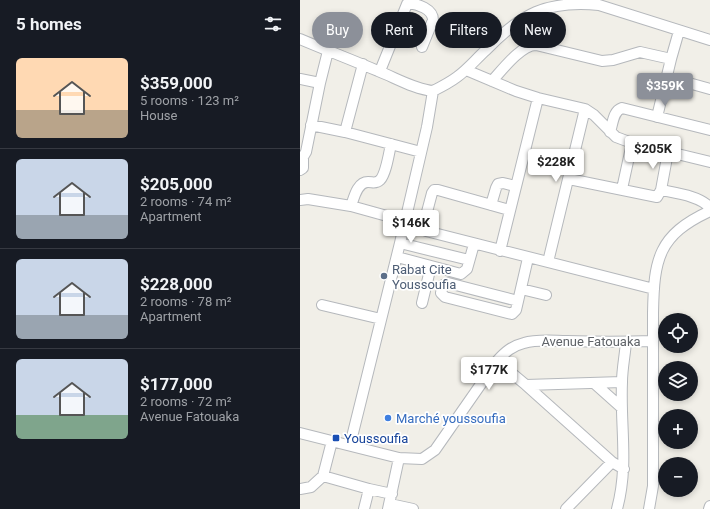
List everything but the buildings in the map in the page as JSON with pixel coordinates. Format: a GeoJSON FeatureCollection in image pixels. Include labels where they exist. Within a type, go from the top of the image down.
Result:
{"type":"FeatureCollection","features":[{"type":"Feature","properties":{"kind":"street"},"geometry":{"type":"LineString","coordinates":[[300,39],[421,89],[433,91],[448,83],[466,70],[516,21],[530,12],[550,4],[583,2],[599,5],[710,40]]}},
{"type":"Feature","properties":{"kind":"street"},"geometry":{"type":"LineString","coordinates":[[407,12],[410,4],[429,10],[433,15],[433,20],[427,35]]}},
{"type":"Feature","properties":{"kind":"street"},"geometry":{"type":"LineString","coordinates":[[657,117],[679,31]]}},
{"type":"Feature","properties":{"kind":"street"},"geometry":{"type":"LineString","coordinates":[[492,81],[515,57],[531,45],[602,61],[613,60],[643,52],[671,59]]}},
{"type":"Feature","properties":{"kind":"street"},"geometry":{"type":"LineString","coordinates":[[383,73],[393,48]]}},
{"type":"Feature","properties":{"kind":"street"},"geometry":{"type":"LineString","coordinates":[[300,170],[303,168],[301,158],[306,152],[328,51]]}},
{"type":"Feature","properties":{"kind":"street"},"geometry":{"type":"LineString","coordinates":[[345,132],[363,64]]}},
{"type":"Feature","properties":{"kind":"street"},"geometry":{"type":"LineString","coordinates":[[466,70],[538,98],[585,109],[594,115],[616,137],[632,143],[710,162]]}},
{"type":"Feature","properties":{"kind":"street"},"geometry":{"type":"LineString","coordinates":[[667,77],[710,89]]}},
{"type":"Feature","properties":{"kind":"street"},"geometry":{"type":"LineString","coordinates":[[300,79],[320,83]]}},
{"type":"Feature","properties":{"kind":"street"},"geometry":{"type":"LineString","coordinates":[[350,445],[397,257],[427,127],[433,91]]}},
{"type":"Feature","properties":{"kind":"street"},"geometry":{"type":"LineString","coordinates":[[500,251],[538,98]]}},
{"type":"Feature","properties":{"kind":"street"},"geometry":{"type":"LineString","coordinates":[[610,132],[616,113],[620,108],[626,108],[710,130]]}},
{"type":"Feature","properties":{"kind":"street"},"geometry":{"type":"LineString","coordinates":[[548,262],[585,109]]}},
{"type":"Feature","properties":{"kind":"street"},"geometry":{"type":"LineString","coordinates":[[311,124],[421,152]]}},
{"type":"Feature","properties":{"kind":"street"},"geometry":{"type":"LineString","coordinates":[[622,189],[632,143]]}},
{"type":"Feature","properties":{"kind":"street"},"geometry":{"type":"LineString","coordinates":[[351,206],[357,190],[361,185],[367,182],[378,182],[382,177],[391,144]]}},
{"type":"Feature","properties":{"kind":"street"},"geometry":{"type":"LineString","coordinates":[[569,179],[656,197],[659,195],[668,152]]}},
{"type":"Feature","properties":{"kind":"street"},"geometry":{"type":"LineString","coordinates":[[491,205],[498,184],[502,183],[515,186]]}},
{"type":"Feature","properties":{"kind":"street"},"geometry":{"type":"LineString","coordinates":[[418,263],[422,248],[424,229],[434,190],[509,210]]}},
{"type":"Feature","properties":{"kind":"street"},"geometry":{"type":"LineString","coordinates":[[660,190],[699,199],[710,208]]}},
{"type":"Feature","properties":{"kind":"street"},"geometry":{"type":"LineString","coordinates":[[300,200],[308,199],[351,206],[405,221],[424,229],[474,244],[654,289]]}},
{"type":"Feature","properties":{"kind":"street"},"geometry":{"type":"LineString","coordinates":[[649,509],[653,478],[654,289],[659,260],[667,242],[672,235],[688,222],[710,211]]}},
{"type":"Feature","properties":{"kind":"street"},"geometry":{"type":"LineString","coordinates":[[400,243],[469,260]]}},
{"type":"Feature","properties":{"kind":"street"},"geometry":{"type":"LineString","coordinates":[[397,257],[461,274],[466,271],[474,244]]}},
{"type":"Feature","properties":{"kind":"street"},"geometry":{"type":"LineString","coordinates":[[518,301],[448,283],[443,285],[441,293],[445,298],[512,314],[516,311],[528,258]]}},
{"type":"Feature","properties":{"kind":"street"},"geometry":{"type":"LineString","coordinates":[[422,303],[431,266]]}},
{"type":"Feature","properties":{"kind":"street"},"geometry":{"type":"LineString","coordinates":[[521,289],[546,295]]}},
{"type":"Feature","properties":{"kind":"street"},"geometry":{"type":"LineString","coordinates":[[322,306],[381,319]]}},
{"type":"Feature","properties":{"kind":"street","name":"Avenue Fatouaka"},"geometry":{"type":"LineString","coordinates":[[300,433],[399,458],[422,459],[435,450],[497,361],[504,353],[514,346],[526,342],[542,341],[653,341]]}},
{"type":"Feature","properties":{"kind":"street"},"geometry":{"type":"LineString","coordinates":[[617,509],[624,469],[622,382],[626,342]]}},
{"type":"Feature","properties":{"kind":"street"},"geometry":{"type":"LineString","coordinates":[[497,361],[612,462],[624,469]]}},
{"type":"Feature","properties":{"kind":"street"},"geometry":{"type":"LineString","coordinates":[[526,385],[622,382]]}},
{"type":"Feature","properties":{"kind":"street"},"geometry":{"type":"LineString","coordinates":[[594,383],[622,408]]}},
{"type":"Feature","properties":{"kind":"street"},"geometry":{"type":"LineString","coordinates":[[300,489],[310,487],[323,476],[332,441]]}},
{"type":"Feature","properties":{"kind":"street"},"geometry":{"type":"LineString","coordinates":[[390,502],[399,458]]}},
{"type":"Feature","properties":{"kind":"street"},"geometry":{"type":"LineString","coordinates":[[566,509],[612,462]]}},
{"type":"Feature","properties":{"kind":"street"},"geometry":{"type":"LineString","coordinates":[[323,476],[369,489],[390,502],[413,509]]}},
{"type":"Feature","properties":{"kind":"street"},"geometry":{"type":"LineString","coordinates":[[364,509],[369,489]]}},
{"type":"Feature","properties":{"kind":"place","name":"Rabat Cite Youssoufia"},"geometry":{"type":"Point","coordinates":[384,276]}},
{"type":"Feature","properties":{"kind":"place","name":"Marché youssoufia"},"geometry":{"type":"Point","coordinates":[388,418]}},
{"type":"Feature","properties":{"kind":"place","name":"Youssoufia"},"geometry":{"type":"Point","coordinates":[336,438]}}]}
